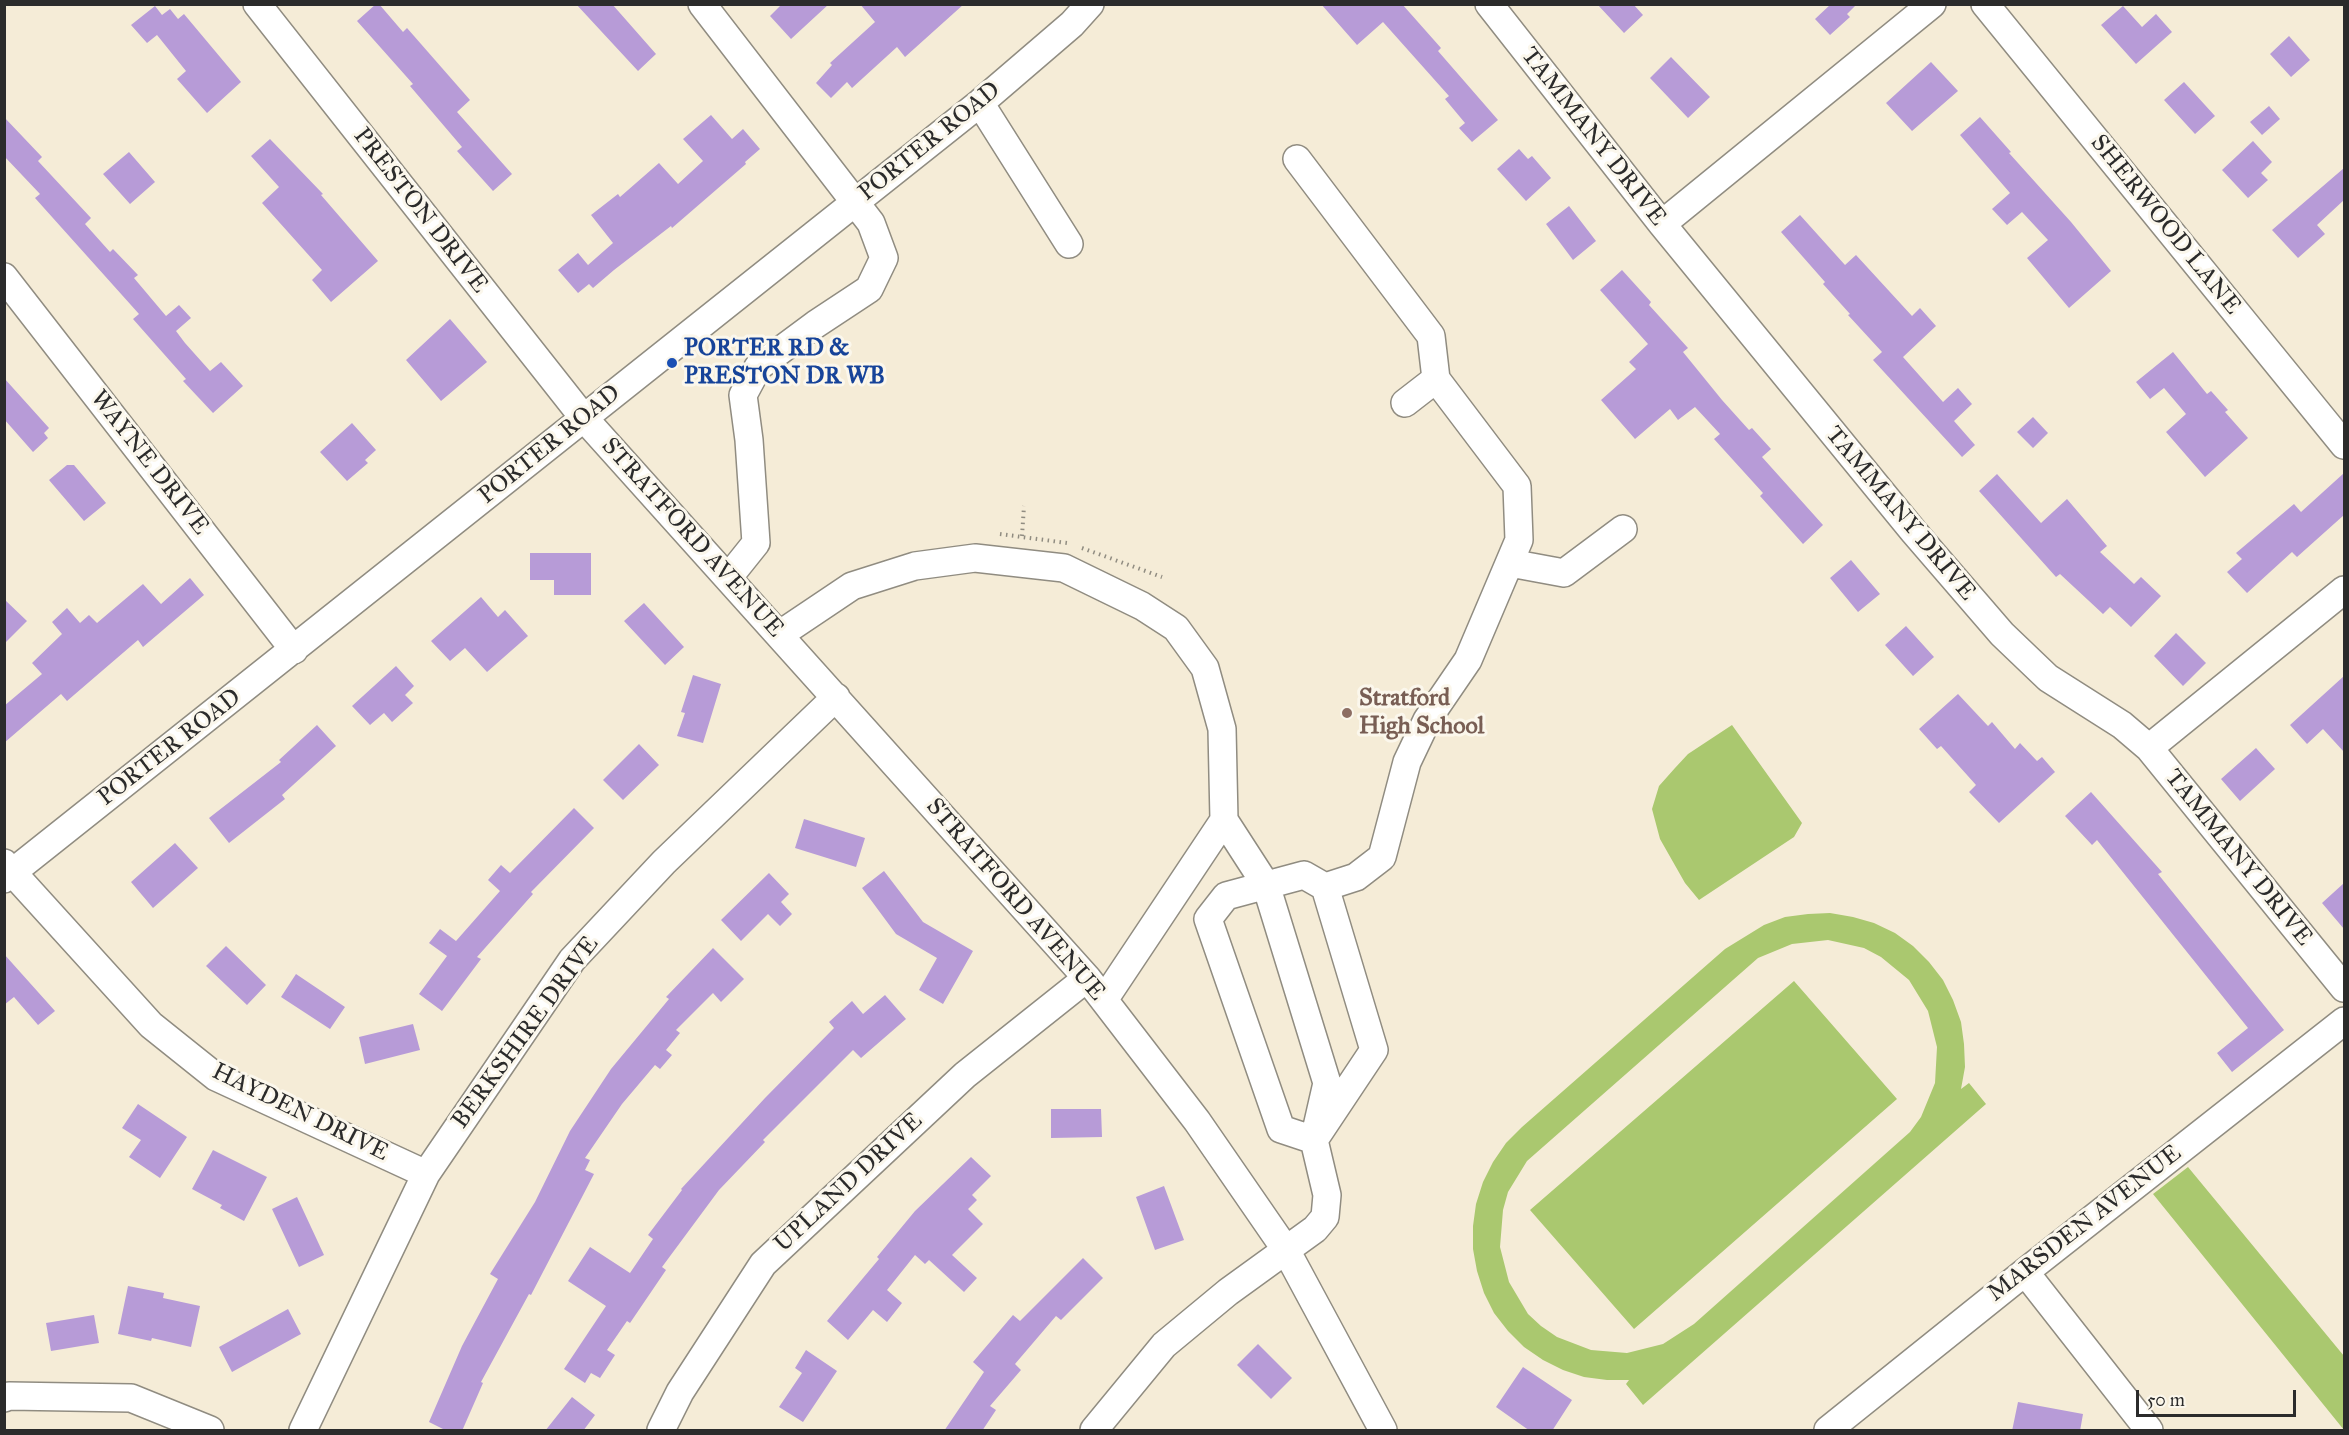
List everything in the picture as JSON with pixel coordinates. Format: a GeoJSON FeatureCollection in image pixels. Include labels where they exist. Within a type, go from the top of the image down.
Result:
{"type":"FeatureCollection","features":[{"type":"Feature","properties":{"kind":"street","name":"PRESTON DRIVE"},"geometry":{"type":"LineString","coordinates":[[257,4],[584,417]]}},
{"type":"Feature","properties":{"kind":"street"},"geometry":{"type":"LineString","coordinates":[[702,4],[871,223],[884,258],[869,289],[816,324],[758,367],[743,395],[749,440],[756,543],[728,578]]}},
{"type":"Feature","properties":{"kind":"street","name":"PORTER ROAD"},"geometry":{"type":"LineString","coordinates":[[7,872],[294,650],[584,417],[856,203],[980,103],[1072,24],[1090,4]]}},
{"type":"Feature","properties":{"kind":"street","name":"TAMMANY DRIVE"},"geometry":{"type":"LineString","coordinates":[[1489,4],[1662,224],[1914,532],[2001,634],[2048,678],[2122,725],[2149,748],[2344,988]]}},
{"type":"Feature","properties":{"kind":"street"},"geometry":{"type":"LineString","coordinates":[[1662,224],[1932,4]]}},
{"type":"Feature","properties":{"kind":"street","name":"SHERWOOD LANE"},"geometry":{"type":"LineString","coordinates":[[1985,4],[2344,445]]}},
{"type":"Feature","properties":{"kind":"street"},"geometry":{"type":"LineString","coordinates":[[980,103],[1069,243]]}},
{"type":"Feature","properties":{"kind":"street"},"geometry":{"type":"LineString","coordinates":[[1297,159],[1431,336],[1436,379],[1517,486],[1519,540],[1468,660],[1427,720],[1407,762],[1382,857],[1356,877],[1325,887]]}},
{"type":"Feature","properties":{"kind":"street","name":"WAYNE DRIVE"},"geometry":{"type":"LineString","coordinates":[[4,276],[294,650]]}},
{"type":"Feature","properties":{"kind":"street"},"geometry":{"type":"LineString","coordinates":[[1405,403],[1436,379]]}},
{"type":"Feature","properties":{"kind":"street","name":"STRATFORD AVENUE"},"geometry":{"type":"LineString","coordinates":[[584,417],[1087,978],[1197,1121],[1286,1250],[1383,1431]]}},
{"type":"Feature","properties":{"kind":"street"},"geometry":{"type":"LineString","coordinates":[[1510,563],[1564,573],[1623,528]]}},
{"type":"Feature","properties":{"kind":"street"},"geometry":{"type":"LineString","coordinates":[[779,635],[852,586],[915,566],[975,558],[1064,568],[1142,606],[1176,628],[1205,669],[1222,729],[1224,820],[1266,885],[1327,1083],[1314,1140],[1327,1195],[1325,1216],[1315,1229],[1228,1292],[1164,1345],[1094,1431]]}},
{"type":"Feature","properties":{"kind":"street"},"geometry":{"type":"LineString","coordinates":[[2149,748],[2344,591]]}},
{"type":"Feature","properties":{"kind":"street","name":"BERKSHIRE DRIVE"},"geometry":{"type":"LineString","coordinates":[[303,1431],[426,1174],[572,960],[664,862],[836,698]]}},
{"type":"Feature","properties":{"kind":"street"},"geometry":{"type":"LineString","coordinates":[[1104,1000],[1224,820]]}},
{"type":"Feature","properties":{"kind":"street","name":"HAYDEN DRIVE"},"geometry":{"type":"LineString","coordinates":[[7,872],[151,1025],[216,1077],[426,1174]]}},
{"type":"Feature","properties":{"kind":"street"},"geometry":{"type":"LineString","coordinates":[[1304,875],[1325,887],[1374,1050],[1314,1140],[1281,1129],[1208,919],[1226,896],[1304,875]]}},
{"type":"Feature","properties":{"kind":"street","name":"UPLAND DRIVE"},"geometry":{"type":"LineString","coordinates":[[661,1431],[680,1392],[763,1264],[965,1075],[1087,978]]}},
{"type":"Feature","properties":{"kind":"street","name":"MARSDEN AVENUE"},"geometry":{"type":"LineString","coordinates":[[1828,1431],[2025,1272],[2344,1021]]}},
{"type":"Feature","properties":{"kind":"street"},"geometry":{"type":"LineString","coordinates":[[2025,1272],[2149,1431]]}},
{"type":"Feature","properties":{"kind":"street"},"geometry":{"type":"LineString","coordinates":[[4,1398],[9,1396],[131,1398],[210,1431]]}},
{"type":"Feature","properties":{"kind":"green space"},"geometry":{"type":"Polygon","coordinates":[[[1732,725],[1802,823],[1794,837],[1699,900],[1685,883],[1660,839],[1652,809],[1659,786],[1688,754],[1732,725]]]}},
{"type":"Feature","properties":{"kind":"green space"},"geometry":{"type":"Polygon","coordinates":[[[1830,913],[1874,923],[1895,933],[1929,962],[1943,980],[1961,1022],[1965,1067],[1961,1089],[1969,1083],[1986,1104],[1643,1405],[1626,1384],[1629,1380],[1584,1377],[1543,1360],[1524,1347],[1494,1313],[1477,1271],[1473,1249],[1476,1204],[1493,1162],[1506,1143],[1522,1127],[1725,949],[1764,925],[1785,917],[1830,913]],[[1828,940],[1792,944],[1758,958],[1527,1161],[1508,1192],[1503,1210],[1500,1247],[1509,1282],[1528,1314],[1541,1326],[1557,1337],[1591,1350],[1627,1353],[1663,1344],[1694,1324],[1910,1132],[1921,1117],[1935,1083],[1937,1047],[1928,1011],[1909,980],[1881,957],[1864,948],[1828,940]]]}},
{"type":"Feature","properties":{"kind":"green space"},"geometry":{"type":"Polygon","coordinates":[[[1794,981],[1897,1099],[1634,1329],[1530,1210],[1794,981]]]}},
{"type":"Feature","properties":{"kind":"green space"},"geometry":{"type":"Polygon","coordinates":[[[2188,1167],[2344,1356],[2344,1430],[2153,1194],[2188,1167]]]}},
{"type":"Feature","properties":{"kind":"building"},"geometry":{"type":"Polygon","coordinates":[[[376,4],[379,4],[403,32],[407,28],[470,100],[457,112],[512,174],[493,191],[457,151],[462,147],[410,86],[413,84],[357,21],[376,4]]]}},
{"type":"Feature","properties":{"kind":"building"},"geometry":{"type":"Polygon","coordinates":[[[576,4],[612,4],[656,54],[638,71],[576,4]]]}},
{"type":"Feature","properties":{"kind":"building"},"geometry":{"type":"Polygon","coordinates":[[[782,4],[829,4],[791,39],[770,16],[782,4]]]}},
{"type":"Feature","properties":{"kind":"building"},"geometry":{"type":"Polygon","coordinates":[[[860,4],[964,4],[905,57],[897,47],[852,88],[847,82],[831,98],[816,83],[832,65],[830,63],[875,22],[860,4]]]}},
{"type":"Feature","properties":{"kind":"building"},"geometry":{"type":"Polygon","coordinates":[[[1321,4],[1402,4],[1441,48],[1438,51],[1498,120],[1472,142],[1459,128],[1465,123],[1445,99],[1449,96],[1383,22],[1357,45],[1321,4]]]}},
{"type":"Feature","properties":{"kind":"building"},"geometry":{"type":"Polygon","coordinates":[[[1597,4],[1633,4],[1643,15],[1624,33],[1597,4]]]}},
{"type":"Feature","properties":{"kind":"building"},"geometry":{"type":"Polygon","coordinates":[[[1831,4],[1857,4],[1847,14],[1850,17],[1830,35],[1815,19],[1831,4]]]}},
{"type":"Feature","properties":{"kind":"building"},"geometry":{"type":"Polygon","coordinates":[[[155,6],[162,15],[170,9],[178,19],[184,14],[241,82],[207,113],[177,79],[186,71],[157,35],[147,43],[131,25],[155,6]]]}},
{"type":"Feature","properties":{"kind":"building"},"geometry":{"type":"Polygon","coordinates":[[[2123,6],[2142,27],[2156,14],[2172,32],[2136,64],[2101,25],[2123,6]]]}},
{"type":"Feature","properties":{"kind":"building"},"geometry":{"type":"Polygon","coordinates":[[[2289,36],[2310,60],[2291,77],[2270,54],[2289,36]]]}},
{"type":"Feature","properties":{"kind":"building"},"geometry":{"type":"Polygon","coordinates":[[[1671,57],[1710,97],[1688,118],[1650,78],[1671,57]]]}},
{"type":"Feature","properties":{"kind":"building"},"geometry":{"type":"Polygon","coordinates":[[[1931,62],[1958,91],[1912,131],[1886,103],[1931,62]]]}},
{"type":"Feature","properties":{"kind":"building"},"geometry":{"type":"Polygon","coordinates":[[[2184,82],[2215,116],[2195,134],[2164,100],[2184,82]]]}},
{"type":"Feature","properties":{"kind":"building"},"geometry":{"type":"Polygon","coordinates":[[[2269,106],[2280,119],[2262,135],[2250,122],[2269,106]]]}},
{"type":"Feature","properties":{"kind":"building"},"geometry":{"type":"Polygon","coordinates":[[[711,115],[732,139],[743,129],[760,149],[745,162],[746,164],[672,228],[671,226],[593,288],[589,284],[578,293],[558,270],[578,253],[588,265],[613,243],[591,215],[618,194],[620,197],[659,163],[678,184],[703,161],[683,139],[711,115]]]}},
{"type":"Feature","properties":{"kind":"building"},"geometry":{"type":"Polygon","coordinates":[[[4,117],[42,157],[38,161],[91,218],[85,224],[110,252],[113,249],[138,275],[134,278],[166,316],[179,305],[191,318],[176,331],[185,343],[210,371],[221,362],[243,386],[213,413],[183,381],[186,379],[133,319],[139,314],[35,198],[40,194],[4,156],[4,117]]]}},
{"type":"Feature","properties":{"kind":"building"},"geometry":{"type":"Polygon","coordinates":[[[1980,117],[2111,271],[2069,308],[2027,258],[2048,240],[2022,212],[2007,225],[1992,209],[2010,193],[1960,135],[1980,117]]]}},
{"type":"Feature","properties":{"kind":"building"},"geometry":{"type":"Polygon","coordinates":[[[270,139],[323,194],[321,195],[378,261],[331,302],[312,280],[322,270],[262,203],[279,187],[251,156],[270,139]]]}},
{"type":"Feature","properties":{"kind":"building"},"geometry":{"type":"Polygon","coordinates":[[[2253,141],[2272,162],[2261,173],[2268,180],[2248,198],[2222,170],[2253,141]]]}},
{"type":"Feature","properties":{"kind":"building"},"geometry":{"type":"Polygon","coordinates":[[[1519,149],[1528,159],[1532,156],[1551,178],[1526,201],[1497,169],[1519,149]]]}},
{"type":"Feature","properties":{"kind":"building"},"geometry":{"type":"Polygon","coordinates":[[[129,152],[155,182],[130,204],[103,174],[129,152]]]}},
{"type":"Feature","properties":{"kind":"building"},"geometry":{"type":"Polygon","coordinates":[[[2344,168],[2344,200],[2317,225],[2325,234],[2298,258],[2272,230],[2344,168]]]}},
{"type":"Feature","properties":{"kind":"building"},"geometry":{"type":"Polygon","coordinates":[[[1569,206],[1596,241],[1573,260],[1546,224],[1569,206]]]}},
{"type":"Feature","properties":{"kind":"building"},"geometry":{"type":"Polygon","coordinates":[[[1800,215],[1845,265],[1856,255],[1912,316],[1920,308],[1936,326],[1903,357],[1943,402],[1958,388],[1972,404],[1954,421],[1975,445],[1962,457],[1873,360],[1882,352],[1848,315],[1850,314],[1823,284],[1825,282],[1781,232],[1800,215]]]}},
{"type":"Feature","properties":{"kind":"building"},"geometry":{"type":"Polygon","coordinates":[[[1622,270],[1651,302],[1649,305],[1688,348],[1683,352],[1722,400],[1749,430],[1752,428],[1771,449],[1762,457],[1823,525],[1803,544],[1760,496],[1763,493],[1714,439],[1720,434],[1695,407],[1678,420],[1670,409],[1635,439],[1601,400],[1636,369],[1629,362],[1648,344],[1600,290],[1622,270]]]}},
{"type":"Feature","properties":{"kind":"building"},"geometry":{"type":"Polygon","coordinates":[[[450,319],[487,362],[441,401],[406,360],[450,319]]]}},
{"type":"Feature","properties":{"kind":"building"},"geometry":{"type":"Polygon","coordinates":[[[2173,352],[2207,394],[2211,391],[2228,410],[2225,412],[2248,438],[2205,477],[2166,432],[2186,414],[2164,388],[2150,399],[2136,382],[2173,352]]]}},
{"type":"Feature","properties":{"kind":"building"},"geometry":{"type":"Polygon","coordinates":[[[4,378],[49,428],[44,433],[48,438],[33,452],[4,419],[4,378]]]}},
{"type":"Feature","properties":{"kind":"building"},"geometry":{"type":"Polygon","coordinates":[[[2033,417],[2048,433],[2033,448],[2017,432],[2033,417]]]}},
{"type":"Feature","properties":{"kind":"building"},"geometry":{"type":"Polygon","coordinates":[[[352,423],[376,450],[365,460],[368,463],[347,481],[320,452],[352,423]]]}},
{"type":"Feature","properties":{"kind":"building"},"geometry":{"type":"Polygon","coordinates":[[[67,465],[74,465],[106,503],[84,521],[49,480],[67,465]]]}},
{"type":"Feature","properties":{"kind":"building"},"geometry":{"type":"Polygon","coordinates":[[[2344,473],[2344,515],[2297,557],[2292,552],[2247,593],[2227,572],[2242,559],[2236,553],[2294,504],[2301,512],[2344,473]]]}},
{"type":"Feature","properties":{"kind":"building"},"geometry":{"type":"Polygon","coordinates":[[[1997,474],[2041,523],[2067,499],[2107,546],[2100,552],[2134,584],[2141,577],[2161,596],[2131,627],[2110,607],[2103,614],[2060,574],[2056,577],[1979,491],[1997,474]]]}},
{"type":"Feature","properties":{"kind":"building"},"geometry":{"type":"Polygon","coordinates":[[[530,553],[591,553],[591,595],[554,595],[554,580],[530,580],[530,553]]]}},
{"type":"Feature","properties":{"kind":"building"},"geometry":{"type":"Polygon","coordinates":[[[1851,560],[1880,594],[1858,612],[1830,578],[1851,560]]]}},
{"type":"Feature","properties":{"kind":"building"},"geometry":{"type":"Polygon","coordinates":[[[190,578],[204,595],[143,647],[138,640],[67,701],[61,694],[4,743],[4,706],[42,674],[32,663],[62,634],[52,622],[67,608],[80,623],[89,615],[97,623],[143,584],[161,604],[190,578]]]}},
{"type":"Feature","properties":{"kind":"building"},"geometry":{"type":"Polygon","coordinates":[[[481,597],[498,617],[505,610],[528,636],[487,672],[465,648],[450,661],[431,641],[481,597]]]}},
{"type":"Feature","properties":{"kind":"building"},"geometry":{"type":"Polygon","coordinates":[[[4,599],[27,621],[4,644],[4,599]]]}},
{"type":"Feature","properties":{"kind":"building"},"geometry":{"type":"Polygon","coordinates":[[[644,603],[684,647],[665,665],[624,621],[644,603]]]}},
{"type":"Feature","properties":{"kind":"building"},"geometry":{"type":"Polygon","coordinates":[[[1906,626],[1934,657],[1913,676],[1885,645],[1906,626]]]}},
{"type":"Feature","properties":{"kind":"building"},"geometry":{"type":"Polygon","coordinates":[[[2176,633],[2206,663],[2183,686],[2154,656],[2176,633]]]}},
{"type":"Feature","properties":{"kind":"building"},"geometry":{"type":"Polygon","coordinates":[[[396,666],[414,686],[405,695],[413,703],[392,722],[384,713],[370,725],[352,706],[396,666]]]}},
{"type":"Feature","properties":{"kind":"building"},"geometry":{"type":"Polygon","coordinates":[[[693,675],[721,684],[703,743],[677,736],[685,713],[681,712],[693,675]]]}},
{"type":"Feature","properties":{"kind":"building"},"geometry":{"type":"Polygon","coordinates":[[[2344,676],[2344,752],[2323,729],[2307,744],[2290,725],[2344,676]]]}},
{"type":"Feature","properties":{"kind":"building"},"geometry":{"type":"Polygon","coordinates":[[[1958,694],[1988,726],[1992,722],[2015,749],[2020,743],[2037,761],[2042,757],[2055,772],[1999,823],[1969,792],[1976,785],[1941,746],[1937,749],[1919,729],[1958,694]]]}},
{"type":"Feature","properties":{"kind":"building"},"geometry":{"type":"Polygon","coordinates":[[[317,725],[336,746],[282,795],[285,799],[229,843],[209,818],[281,762],[279,760],[317,725]]]}},
{"type":"Feature","properties":{"kind":"building"},"geometry":{"type":"Polygon","coordinates":[[[639,744],[659,765],[623,800],[603,780],[639,744]]]}},
{"type":"Feature","properties":{"kind":"building"},"geometry":{"type":"Polygon","coordinates":[[[2256,748],[2275,769],[2240,801],[2221,779],[2256,748]]]}},
{"type":"Feature","properties":{"kind":"building"},"geometry":{"type":"Polygon","coordinates":[[[2091,792],[2162,872],[2158,874],[2284,1030],[2232,1072],[2217,1053],[2248,1028],[2097,840],[2092,845],[2065,816],[2091,792]]]}},
{"type":"Feature","properties":{"kind":"building"},"geometry":{"type":"Polygon","coordinates":[[[574,808],[594,828],[531,892],[533,894],[477,957],[481,959],[442,1011],[419,994],[447,956],[429,943],[440,929],[456,941],[500,891],[488,880],[501,865],[510,873],[574,808]]]}},
{"type":"Feature","properties":{"kind":"building"},"geometry":{"type":"Polygon","coordinates":[[[804,819],[865,838],[856,867],[795,848],[804,819]]]}},
{"type":"Feature","properties":{"kind":"building"},"geometry":{"type":"Polygon","coordinates":[[[175,843],[198,868],[153,908],[131,882],[175,843]]]}},
{"type":"Feature","properties":{"kind":"building"},"geometry":{"type":"Polygon","coordinates":[[[884,871],[923,922],[973,951],[943,1004],[919,990],[937,958],[896,934],[862,888],[884,871]]]}},
{"type":"Feature","properties":{"kind":"building"},"geometry":{"type":"Polygon","coordinates":[[[769,873],[789,894],[781,902],[792,914],[780,926],[768,914],[741,941],[721,920],[769,873]]]}},
{"type":"Feature","properties":{"kind":"building"},"geometry":{"type":"Polygon","coordinates":[[[2344,883],[2344,929],[2322,903],[2344,883]]]}},
{"type":"Feature","properties":{"kind":"building"},"geometry":{"type":"Polygon","coordinates":[[[226,946],[266,985],[247,1005],[206,966],[226,946]]]}},
{"type":"Feature","properties":{"kind":"building"},"geometry":{"type":"Polygon","coordinates":[[[713,948],[744,979],[721,1002],[713,993],[676,1030],[680,1033],[666,1050],[672,1055],[660,1069],[655,1065],[622,1104],[585,1158],[590,1160],[585,1170],[594,1174],[531,1295],[529,1294],[481,1382],[483,1383],[462,1431],[447,1431],[429,1422],[462,1346],[498,1279],[490,1274],[535,1202],[570,1131],[611,1069],[669,999],[666,997],[713,948]]]}},
{"type":"Feature","properties":{"kind":"building"},"geometry":{"type":"Polygon","coordinates":[[[4,954],[55,1011],[38,1025],[14,997],[4,1005],[4,954]]]}},
{"type":"Feature","properties":{"kind":"building"},"geometry":{"type":"Polygon","coordinates":[[[296,974],[345,1007],[330,1029],[281,997],[296,974]]]}},
{"type":"Feature","properties":{"kind":"building"},"geometry":{"type":"Polygon","coordinates":[[[885,995],[906,1019],[861,1058],[853,1050],[763,1140],[765,1142],[719,1190],[662,1267],[666,1270],[630,1323],[627,1321],[607,1350],[615,1355],[600,1378],[591,1373],[585,1383],[564,1369],[606,1306],[568,1281],[590,1247],[630,1273],[653,1239],[648,1235],[681,1189],[834,1028],[829,1022],[852,1001],[863,1014],[885,995]]]}},
{"type":"Feature","properties":{"kind":"building"},"geometry":{"type":"Polygon","coordinates":[[[413,1024],[420,1050],[365,1064],[359,1037],[413,1024]]]}},
{"type":"Feature","properties":{"kind":"building"},"geometry":{"type":"Polygon","coordinates":[[[138,1104],[187,1137],[160,1178],[129,1157],[141,1140],[122,1128],[138,1104]]]}},
{"type":"Feature","properties":{"kind":"building"},"geometry":{"type":"Polygon","coordinates":[[[1051,1109],[1101,1109],[1102,1137],[1051,1138],[1051,1109]]]}},
{"type":"Feature","properties":{"kind":"building"},"geometry":{"type":"Polygon","coordinates":[[[213,1150],[267,1177],[244,1221],[220,1208],[222,1205],[192,1189],[213,1150]]]}},
{"type":"Feature","properties":{"kind":"building"},"geometry":{"type":"Polygon","coordinates":[[[971,1157],[991,1176],[972,1195],[977,1200],[968,1209],[983,1224],[952,1255],[977,1278],[964,1292],[929,1260],[925,1264],[915,1255],[887,1290],[902,1303],[887,1322],[873,1310],[848,1340],[827,1321],[879,1259],[877,1257],[915,1211],[971,1157]]]}},
{"type":"Feature","properties":{"kind":"building"},"geometry":{"type":"Polygon","coordinates":[[[1164,1186],[1184,1240],[1155,1250],[1136,1197],[1164,1186]]]}},
{"type":"Feature","properties":{"kind":"building"},"geometry":{"type":"Polygon","coordinates":[[[297,1197],[324,1255],[299,1267],[272,1209],[297,1197]]]}},
{"type":"Feature","properties":{"kind":"building"},"geometry":{"type":"Polygon","coordinates":[[[1083,1258],[1103,1278],[1061,1320],[1056,1316],[1015,1364],[1021,1370],[990,1406],[996,1410],[982,1431],[944,1431],[984,1372],[973,1362],[1013,1315],[1020,1321],[1083,1258]]]}},
{"type":"Feature","properties":{"kind":"building"},"geometry":{"type":"Polygon","coordinates":[[[128,1286],[164,1293],[163,1298],[200,1306],[191,1347],[152,1338],[151,1341],[118,1334],[128,1286]]]}},
{"type":"Feature","properties":{"kind":"building"},"geometry":{"type":"Polygon","coordinates":[[[288,1309],[301,1334],[232,1372],[219,1347],[288,1309]]]}},
{"type":"Feature","properties":{"kind":"building"},"geometry":{"type":"Polygon","coordinates":[[[94,1315],[99,1343],[51,1351],[46,1323],[94,1315]]]}},
{"type":"Feature","properties":{"kind":"building"},"geometry":{"type":"Polygon","coordinates":[[[1258,1344],[1292,1378],[1271,1399],[1237,1365],[1258,1344]]]}},
{"type":"Feature","properties":{"kind":"building"},"geometry":{"type":"Polygon","coordinates":[[[806,1350],[837,1371],[803,1422],[779,1407],[802,1373],[795,1368],[806,1350]]]}},
{"type":"Feature","properties":{"kind":"building"},"geometry":{"type":"Polygon","coordinates":[[[1523,1367],[1572,1400],[1552,1431],[1530,1431],[1496,1407],[1523,1367]]]}},
{"type":"Feature","properties":{"kind":"building"},"geometry":{"type":"Polygon","coordinates":[[[572,1397],[595,1415],[583,1431],[545,1431],[572,1397]]]}},
{"type":"Feature","properties":{"kind":"building"},"geometry":{"type":"Polygon","coordinates":[[[2018,1402],[2083,1414],[2080,1431],[2012,1431],[2018,1402]]]}},
{"type":"Feature","properties":{"kind":"place","name":"PORTER RD & PRESTON DR WB"},"geometry":{"type":"Point","coordinates":[672,363]}},
{"type":"Feature","properties":{"kind":"place","name":"Stratford High School"},"geometry":{"type":"Point","coordinates":[1347,713]}}]}
